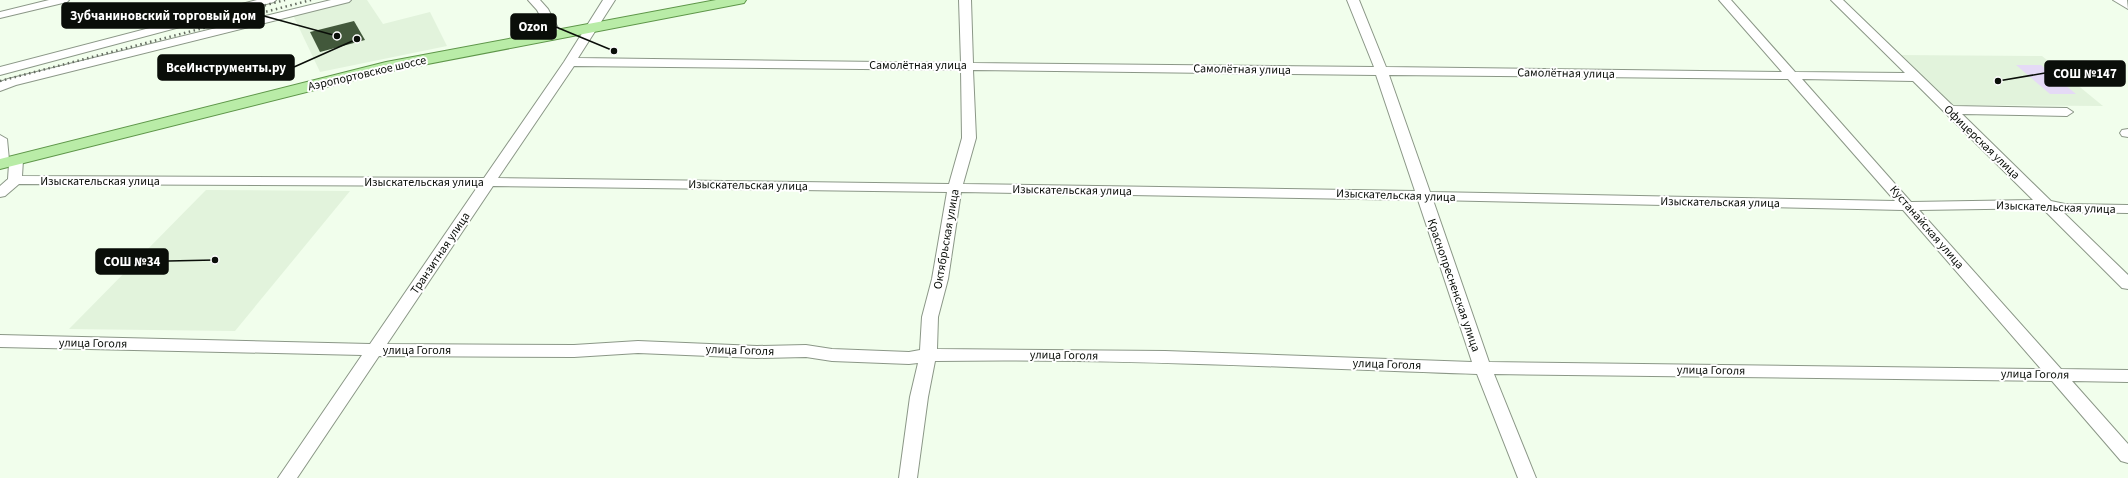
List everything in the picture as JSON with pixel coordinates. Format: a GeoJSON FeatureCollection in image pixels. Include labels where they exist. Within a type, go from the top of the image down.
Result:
{"type":"FeatureCollection","features":[{"type":"Feature","properties":{"kind":"main road","name":"Аэропортовское шоссе"},"geometry":{"type":"LineString","coordinates":[[6,163],[386,67],[739,0]]}},
{"type":"Feature","properties":{"kind":"street"},"geometry":{"type":"LineString","coordinates":[[0,15],[63,0]]}},
{"type":"Feature","properties":{"kind":"street"},"geometry":{"type":"LineString","coordinates":[[0,71],[270,0]]}},
{"type":"Feature","properties":{"kind":"street"},"geometry":{"type":"LineString","coordinates":[[0,87],[19,80],[345,0]]}},
{"type":"Feature","properties":{"kind":"street"},"geometry":{"type":"LineString","coordinates":[[534,0],[542,9],[555,34]]}},
{"type":"Feature","properties":{"kind":"street","name":"Транзитная улица"},"geometry":{"type":"LineString","coordinates":[[287,478],[570,62],[609,0]]}},
{"type":"Feature","properties":{"kind":"street","name":"Октябрьская улица"},"geometry":{"type":"LineString","coordinates":[[908,478],[919,397],[928,355],[930,317],[940,278],[955,188],[969,138],[965,0]]}},
{"type":"Feature","properties":{"kind":"street","name":"Краснопресненская улица"},"geometry":{"type":"LineString","coordinates":[[1353,0],[1381,70],[1483,368],[1527,478]]}},
{"type":"Feature","properties":{"kind":"street","name":"Кустанайская улица"},"geometry":{"type":"LineString","coordinates":[[1725,0],[1795,77],[2128,456]]}},
{"type":"Feature","properties":{"kind":"street","name":"Офицерская улица"},"geometry":{"type":"LineString","coordinates":[[1836,0],[2128,284]]}},
{"type":"Feature","properties":{"kind":"street"},"geometry":{"type":"LineString","coordinates":[[2119,0],[2128,6]]}},
{"type":"Feature","properties":{"kind":"street","name":"Самолётная улица"},"geometry":{"type":"LineString","coordinates":[[570,62],[1381,70],[1795,77],[1914,77]]}},
{"type":"Feature","properties":{"kind":"street"},"geometry":{"type":"LineString","coordinates":[[1948,110],[2067,112]]}},
{"type":"Feature","properties":{"kind":"street"},"geometry":{"type":"LineString","coordinates":[[0,139],[6,163],[16,180],[0,193]]}},
{"type":"Feature","properties":{"kind":"street","name":"Изыскательская улица"},"geometry":{"type":"LineString","coordinates":[[16,180],[489,182],[1406,194],[1424,196],[1908,206],[2046,204],[2065,208],[2128,209]]}},
{"type":"Feature","properties":{"kind":"street","name":"улица Гоголя"},"geometry":{"type":"LineString","coordinates":[[0,341],[338,347],[375,350],[574,351],[638,348],[757,352],[806,351],[832,355],[909,358],[928,355],[1165,357],[1483,368],[2128,376]]}},
{"type":"Feature","properties":{"kind":"shaded area"},"geometry":{"type":"Polygon","coordinates":[[[351,0],[367,0],[383,24],[430,12],[447,46],[320,72],[293,15],[351,0]]]}},
{"type":"Feature","properties":{"kind":"shaded area"},"geometry":{"type":"Polygon","coordinates":[[[1897,55],[2042,56],[2103,106],[1950,105],[1897,55]]]}},
{"type":"Feature","properties":{"kind":"shaded area"},"geometry":{"type":"Polygon","coordinates":[[[2016,65],[2041,65],[2076,94],[2050,94],[2016,65]]]}},
{"type":"Feature","properties":{"kind":"shaded area"},"geometry":{"type":"Polygon","coordinates":[[[206,190],[350,191],[235,331],[69,329],[206,190]]]}},
{"type":"Feature","properties":{"kind":"building"},"geometry":{"type":"Polygon","coordinates":[[[354,21],[365,40],[320,52],[310,32],[354,21]]]}},
{"type":"Feature","properties":{"kind":"railway"},"geometry":{"type":"LineString","coordinates":[[221,17],[285,0]]}},
{"type":"Feature","properties":{"kind":"railway"},"geometry":{"type":"LineString","coordinates":[[0,81],[311,0]]}},
{"type":"Feature","properties":{"kind":"place","name":"Зубчаниновский торговый дом"},"geometry":{"type":"Point","coordinates":[337,36]}},
{"type":"Feature","properties":{"kind":"place","name":"ВсеИнструменты.ру"},"geometry":{"type":"Point","coordinates":[357,39]}},
{"type":"Feature","properties":{"kind":"place","name":"Ozon"},"geometry":{"type":"Point","coordinates":[614,51]}},
{"type":"Feature","properties":{"kind":"place","name":"СОШ №147"},"geometry":{"type":"Point","coordinates":[1998,81]}},
{"type":"Feature","properties":{"kind":"place","name":"СОШ №34"},"geometry":{"type":"Point","coordinates":[215,260]}}]}
